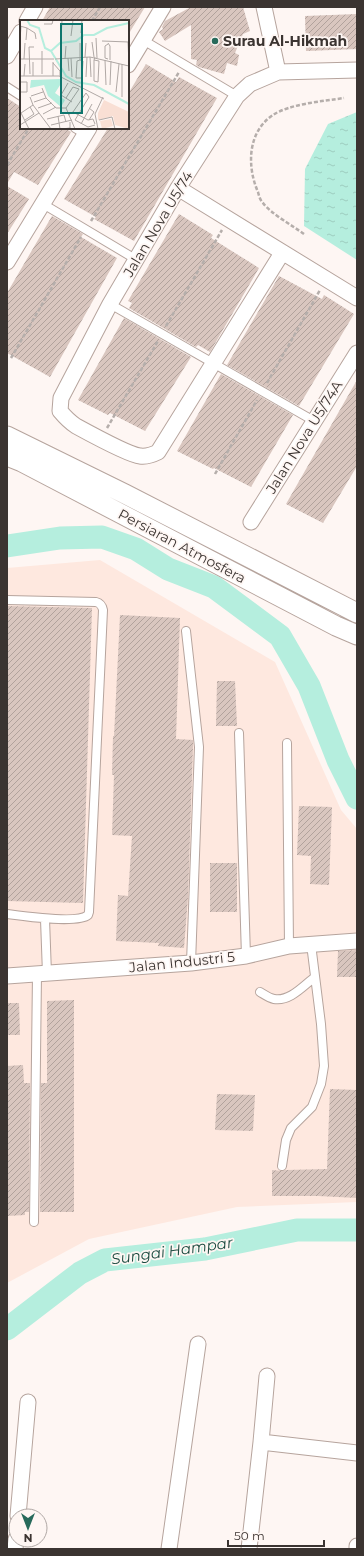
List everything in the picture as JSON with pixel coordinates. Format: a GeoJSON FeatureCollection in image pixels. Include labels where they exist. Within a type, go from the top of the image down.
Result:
{"type":"FeatureCollection","features":[{"type":"Feature","properties":{"kind":"street"},"geometry":{"type":"LineString","coordinates":[[28,20],[35,7]]}},
{"type":"Feature","properties":{"kind":"street"},"geometry":{"type":"LineString","coordinates":[[129,63],[163,7]]}},
{"type":"Feature","properties":{"kind":"street"},"geometry":{"type":"LineString","coordinates":[[264,7],[278,72],[357,70]]}},
{"type":"Feature","properties":{"kind":"street"},"geometry":{"type":"LineString","coordinates":[[7,56],[20,34]]}},
{"type":"Feature","properties":{"kind":"street","name":"Jalan Nova U5/74"},"geometry":{"type":"LineString","coordinates":[[213,363],[158,452],[152,455],[140,456],[132,454],[77,426],[60,411],[62,398],[110,304],[178,188],[236,96],[250,84],[278,72]]}},
{"type":"Feature","properties":{"kind":"street"},"geometry":{"type":"LineString","coordinates":[[9,253],[43,204],[83,130]]}},
{"type":"Feature","properties":{"kind":"street"},"geometry":{"type":"LineString","coordinates":[[178,188],[357,298]]}},
{"type":"Feature","properties":{"kind":"street"},"geometry":{"type":"LineString","coordinates":[[213,363],[282,253]]}},
{"type":"Feature","properties":{"kind":"street","name":"Jalan Nova U5/74A"},"geometry":{"type":"LineString","coordinates":[[251,522],[357,353]]}},
{"type":"Feature","properties":{"kind":"street","name":"Persiaran Atmosfera"},"geometry":{"type":"LineString","coordinates":[[7,436],[125,494],[357,613]]}},
{"type":"Feature","properties":{"kind":"street","name":"Persiaran Atmosfera"},"geometry":{"type":"LineString","coordinates":[[7,456],[22,462],[336,626],[357,635]]}},
{"type":"Feature","properties":{"kind":"street","name":"Jalan Industri 5"},"geometry":{"type":"LineString","coordinates":[[7,976],[191,963],[246,956],[289,946],[357,941]]}},
{"type":"Feature","properties":{"kind":"street"},"geometry":{"type":"LineString","coordinates":[[169,1549],[198,1344]]}},
{"type":"Feature","properties":{"kind":"street"},"geometry":{"type":"LineString","coordinates":[[249,1549],[267,1376]]}},
{"type":"Feature","properties":{"kind":"street"},"geometry":{"type":"LineString","coordinates":[[19,1508],[28,1402]]}},
{"type":"Feature","properties":{"kind":"street"},"geometry":{"type":"LineString","coordinates":[[261,1442],[357,1453]]}},
{"type":"Feature","properties":{"kind":"lane"},"geometry":{"type":"LineString","coordinates":[[143,40],[236,96]]}},
{"type":"Feature","properties":{"kind":"lane"},"geometry":{"type":"LineString","coordinates":[[7,87],[20,95]]}},
{"type":"Feature","properties":{"kind":"lane"},"geometry":{"type":"LineString","coordinates":[[43,204],[137,260]]}},
{"type":"Feature","properties":{"kind":"lane"},"geometry":{"type":"LineString","coordinates":[[110,304],[314,421]]}},
{"type":"Feature","properties":{"kind":"lane"},"geometry":{"type":"LineString","coordinates":[[7,600],[96,602],[102,606],[103,610],[89,912],[88,915],[82,919],[45,918],[7,914]]}},
{"type":"Feature","properties":{"kind":"lane"},"geometry":{"type":"LineString","coordinates":[[186,631],[199,747],[191,963]]}},
{"type":"Feature","properties":{"kind":"lane"},"geometry":{"type":"LineString","coordinates":[[239,733],[246,956]]}},
{"type":"Feature","properties":{"kind":"lane"},"geometry":{"type":"LineString","coordinates":[[287,743],[289,946]]}},
{"type":"Feature","properties":{"kind":"lane"},"geometry":{"type":"LineString","coordinates":[[34,1222],[45,918]]}},
{"type":"Feature","properties":{"kind":"lane"},"geometry":{"type":"LineString","coordinates":[[282,1166],[286,1140],[291,1128],[312,1107],[321,1084],[324,1066],[311,944]]}},
{"type":"Feature","properties":{"kind":"lane"},"geometry":{"type":"LineString","coordinates":[[260,992],[276,999],[282,999],[296,992],[315,976]]}},
{"type":"Feature","properties":{"kind":"path"},"geometry":{"type":"LineString","coordinates":[[93,20],[100,7]]}},
{"type":"Feature","properties":{"kind":"path"},"geometry":{"type":"LineString","coordinates":[[11,358],[183,64]]}},
{"type":"Feature","properties":{"kind":"path"},"geometry":{"type":"LineString","coordinates":[[304,234],[262,203],[253,182],[250,160],[253,143],[261,126],[273,115],[288,109],[315,102],[344,98]]}},
{"type":"Feature","properties":{"kind":"path"},"geometry":{"type":"LineString","coordinates":[[7,165],[28,129]]}},
{"type":"Feature","properties":{"kind":"path"},"geometry":{"type":"LineString","coordinates":[[215,474],[326,280]]}},
{"type":"Feature","properties":{"kind":"shaded area"},"geometry":{"type":"Polygon","coordinates":[[[100,560],[275,662],[341,810],[357,829],[357,1202],[237,1207],[89,1239],[7,1283],[7,568],[100,560]]]}},
{"type":"Feature","properties":{"kind":"water"},"geometry":{"type":"Polygon","coordinates":[[[357,112],[357,260],[304,226],[305,169],[328,124],[357,112]]]}},
{"type":"Feature","properties":{"kind":"building"},"geometry":{"type":"Polygon","coordinates":[[[50,7],[145,7],[129,33],[129,20],[43,20],[50,7]]]}},
{"type":"Feature","properties":{"kind":"building","name":"Surau Al-Hikmah"},"geometry":{"type":"Polygon","coordinates":[[[191,7],[243,7],[250,31],[243,34],[235,53],[239,55],[237,66],[227,63],[224,74],[196,65],[197,60],[191,59],[191,25],[165,41],[159,32],[163,29],[162,27],[165,21],[191,7]]]}},
{"type":"Feature","properties":{"kind":"building"},"geometry":{"type":"Polygon","coordinates":[[[357,14],[357,49],[306,51],[305,16],[357,14]]]}},
{"type":"Feature","properties":{"kind":"building"},"geometry":{"type":"Polygon","coordinates":[[[146,64],[176,82],[179,77],[217,98],[134,241],[94,219],[96,217],[64,199],[107,129],[129,129],[129,92],[146,64]]]}},
{"type":"Feature","properties":{"kind":"building"},"geometry":{"type":"Polygon","coordinates":[[[7,98],[20,106],[20,129],[66,129],[71,132],[38,185],[14,172],[7,184],[7,98]]]}},
{"type":"Feature","properties":{"kind":"building"},"geometry":{"type":"Polygon","coordinates":[[[7,186],[29,199],[7,234],[7,186]]]}},
{"type":"Feature","properties":{"kind":"building"},"geometry":{"type":"Polygon","coordinates":[[[179,214],[213,235],[211,238],[259,268],[210,352],[198,345],[196,347],[129,308],[132,303],[128,301],[179,214]]]}},
{"type":"Feature","properties":{"kind":"building"},"geometry":{"type":"Polygon","coordinates":[[[52,216],[83,234],[81,237],[117,258],[50,377],[7,353],[7,293],[52,216]]]}},
{"type":"Feature","properties":{"kind":"building"},"geometry":{"type":"Polygon","coordinates":[[[279,276],[322,299],[324,295],[354,314],[299,406],[227,365],[279,276]]]}},
{"type":"Feature","properties":{"kind":"building"},"geometry":{"type":"Polygon","coordinates":[[[124,318],[191,357],[145,431],[110,413],[108,415],[78,400],[124,318]]]}},
{"type":"Feature","properties":{"kind":"building"},"geometry":{"type":"Polygon","coordinates":[[[221,374],[293,415],[251,487],[177,451],[221,374]]]}},
{"type":"Feature","properties":{"kind":"building"},"geometry":{"type":"Polygon","coordinates":[[[357,380],[357,466],[323,523],[286,504],[357,380]]]}},
{"type":"Feature","properties":{"kind":"building"},"geometry":{"type":"Polygon","coordinates":[[[7,606],[92,608],[83,903],[7,901],[7,606]]]}},
{"type":"Feature","properties":{"kind":"building"},"geometry":{"type":"Polygon","coordinates":[[[120,615],[180,618],[176,739],[193,740],[188,897],[184,948],[158,946],[159,943],[116,941],[118,895],[128,896],[132,836],[112,835],[114,775],[112,775],[113,736],[120,615]]]}},
{"type":"Feature","properties":{"kind":"building"},"geometry":{"type":"Polygon","coordinates":[[[217,681],[235,681],[237,726],[216,726],[217,681]]]}},
{"type":"Feature","properties":{"kind":"building"},"geometry":{"type":"Polygon","coordinates":[[[299,806],[332,807],[329,885],[310,884],[311,856],[297,855],[299,806]]]}},
{"type":"Feature","properties":{"kind":"building"},"geometry":{"type":"Polygon","coordinates":[[[210,863],[237,863],[237,912],[210,912],[210,863]]]}},
{"type":"Feature","properties":{"kind":"building"},"geometry":{"type":"Polygon","coordinates":[[[357,950],[357,977],[337,977],[338,951],[357,950]]]}},
{"type":"Feature","properties":{"kind":"building"},"geometry":{"type":"Polygon","coordinates":[[[74,1000],[74,1212],[40,1212],[41,1083],[47,1083],[47,1001],[74,1000]]]}},
{"type":"Feature","properties":{"kind":"building"},"geometry":{"type":"Polygon","coordinates":[[[7,1003],[19,1003],[20,1035],[7,1035],[7,1003]]]}},
{"type":"Feature","properties":{"kind":"building"},"geometry":{"type":"Polygon","coordinates":[[[23,1065],[24,1083],[30,1083],[29,1212],[25,1212],[25,1215],[7,1216],[7,1066],[23,1065]]]}},
{"type":"Feature","properties":{"kind":"building"},"geometry":{"type":"Polygon","coordinates":[[[330,1089],[357,1090],[357,1198],[272,1196],[272,1170],[327,1169],[330,1089]]]}},
{"type":"Feature","properties":{"kind":"building"},"geometry":{"type":"Polygon","coordinates":[[[217,1094],[255,1095],[253,1131],[215,1130],[217,1094]]]}},
{"type":"Feature","properties":{"kind":"waterway"},"geometry":{"type":"LineString","coordinates":[[7,546],[60,538],[102,537],[136,549],[168,569],[214,587],[280,636],[309,686],[338,760],[357,798]]}},
{"type":"Feature","properties":{"kind":"waterway","name":"Sungai Hampar"},"geometry":{"type":"LineString","coordinates":[[7,1329],[80,1273],[105,1260],[205,1249],[297,1230],[357,1230]]}},
{"type":"Feature","properties":{"kind":"place","name":"Surau Al-Hikmah"},"geometry":{"type":"Point","coordinates":[215,41]}}]}
